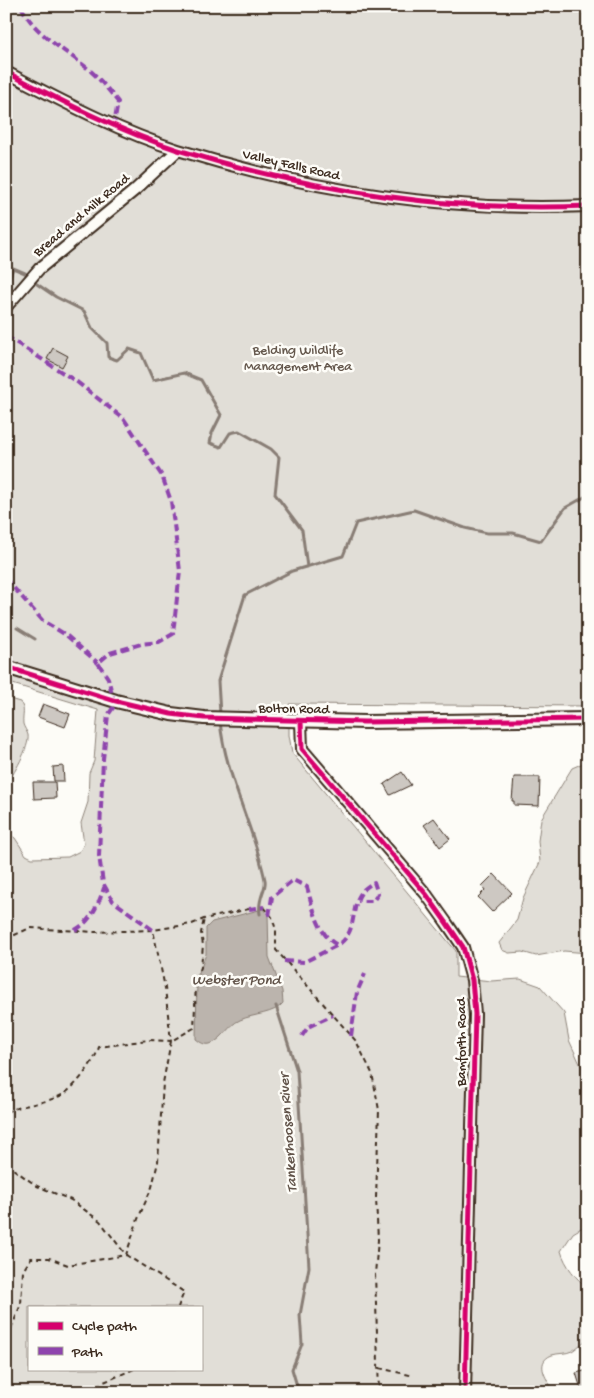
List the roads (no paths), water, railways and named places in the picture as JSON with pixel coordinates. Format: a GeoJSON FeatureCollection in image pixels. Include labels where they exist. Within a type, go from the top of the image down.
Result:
{"type":"FeatureCollection","features":[{"type":"Feature","properties":{"kind":"street","name":"Valley Falls Road"},"geometry":{"type":"LineString","coordinates":[[6,72],[122,129],[178,150],[311,184],[356,193],[464,206],[532,209],[588,206]]}},
{"type":"Feature","properties":{"kind":"street","name":"Bread and Milk Road"},"geometry":{"type":"LineString","coordinates":[[6,306],[30,279],[78,236],[135,190],[178,150]]}},
{"type":"Feature","properties":{"kind":"street","name":"Bolton Road"},"geometry":{"type":"LineString","coordinates":[[6,667],[116,701],[171,714],[204,718],[301,721],[588,719]]}},
{"type":"Feature","properties":{"kind":"street","name":"Bamforth Road"},"geometry":{"type":"LineString","coordinates":[[301,721],[302,749],[426,894],[463,947],[472,980],[475,1014],[466,1392]]}},
{"type":"Feature","properties":{"kind":"water","name":"Webster Pond"},"geometry":{"type":"Polygon","coordinates":[[[263,909],[268,915],[269,957],[282,991],[283,1003],[275,1009],[236,1022],[215,1042],[210,1044],[203,1043],[196,1039],[197,979],[206,954],[206,928],[212,922],[263,909]]]}},
{"type":"Feature","properties":{"kind":"waterway"},"geometry":{"type":"LineString","coordinates":[[6,288],[13,268],[25,273],[31,280],[56,297],[84,311],[92,328],[107,343],[108,357],[117,360],[129,349],[141,353],[153,380],[184,373],[201,380],[221,415],[212,433],[210,443],[221,447],[230,433],[239,431],[271,449],[279,457],[275,494],[302,530],[307,567]]}},
{"type":"Feature","properties":{"kind":"waterway","name":"Tankerhoosen River"},"geometry":{"type":"LineString","coordinates":[[220,714],[218,681],[245,595],[292,571],[343,556],[356,523],[414,510],[465,528],[487,533],[513,533],[541,541],[565,508],[588,495]]}},
{"type":"Feature","properties":{"kind":"waterway"},"geometry":{"type":"LineString","coordinates":[[17,628],[35,639]]}},
{"type":"Feature","properties":{"kind":"waterway","name":"Tankerhoosen River"},"geometry":{"type":"LineString","coordinates":[[220,721],[228,761],[265,880],[259,908],[260,914]]}},
{"type":"Feature","properties":{"kind":"waterway","name":"Tankerhoosen River"},"geometry":{"type":"LineString","coordinates":[[276,1006],[297,1071],[309,1267],[300,1315],[302,1344],[292,1369],[297,1386],[292,1392]]}},
{"type":"Feature","properties":{"kind":"park label","name":"Belding Wildlife Management Area"},"geometry":{"type":"Point","coordinates":[298,360]}}]}
